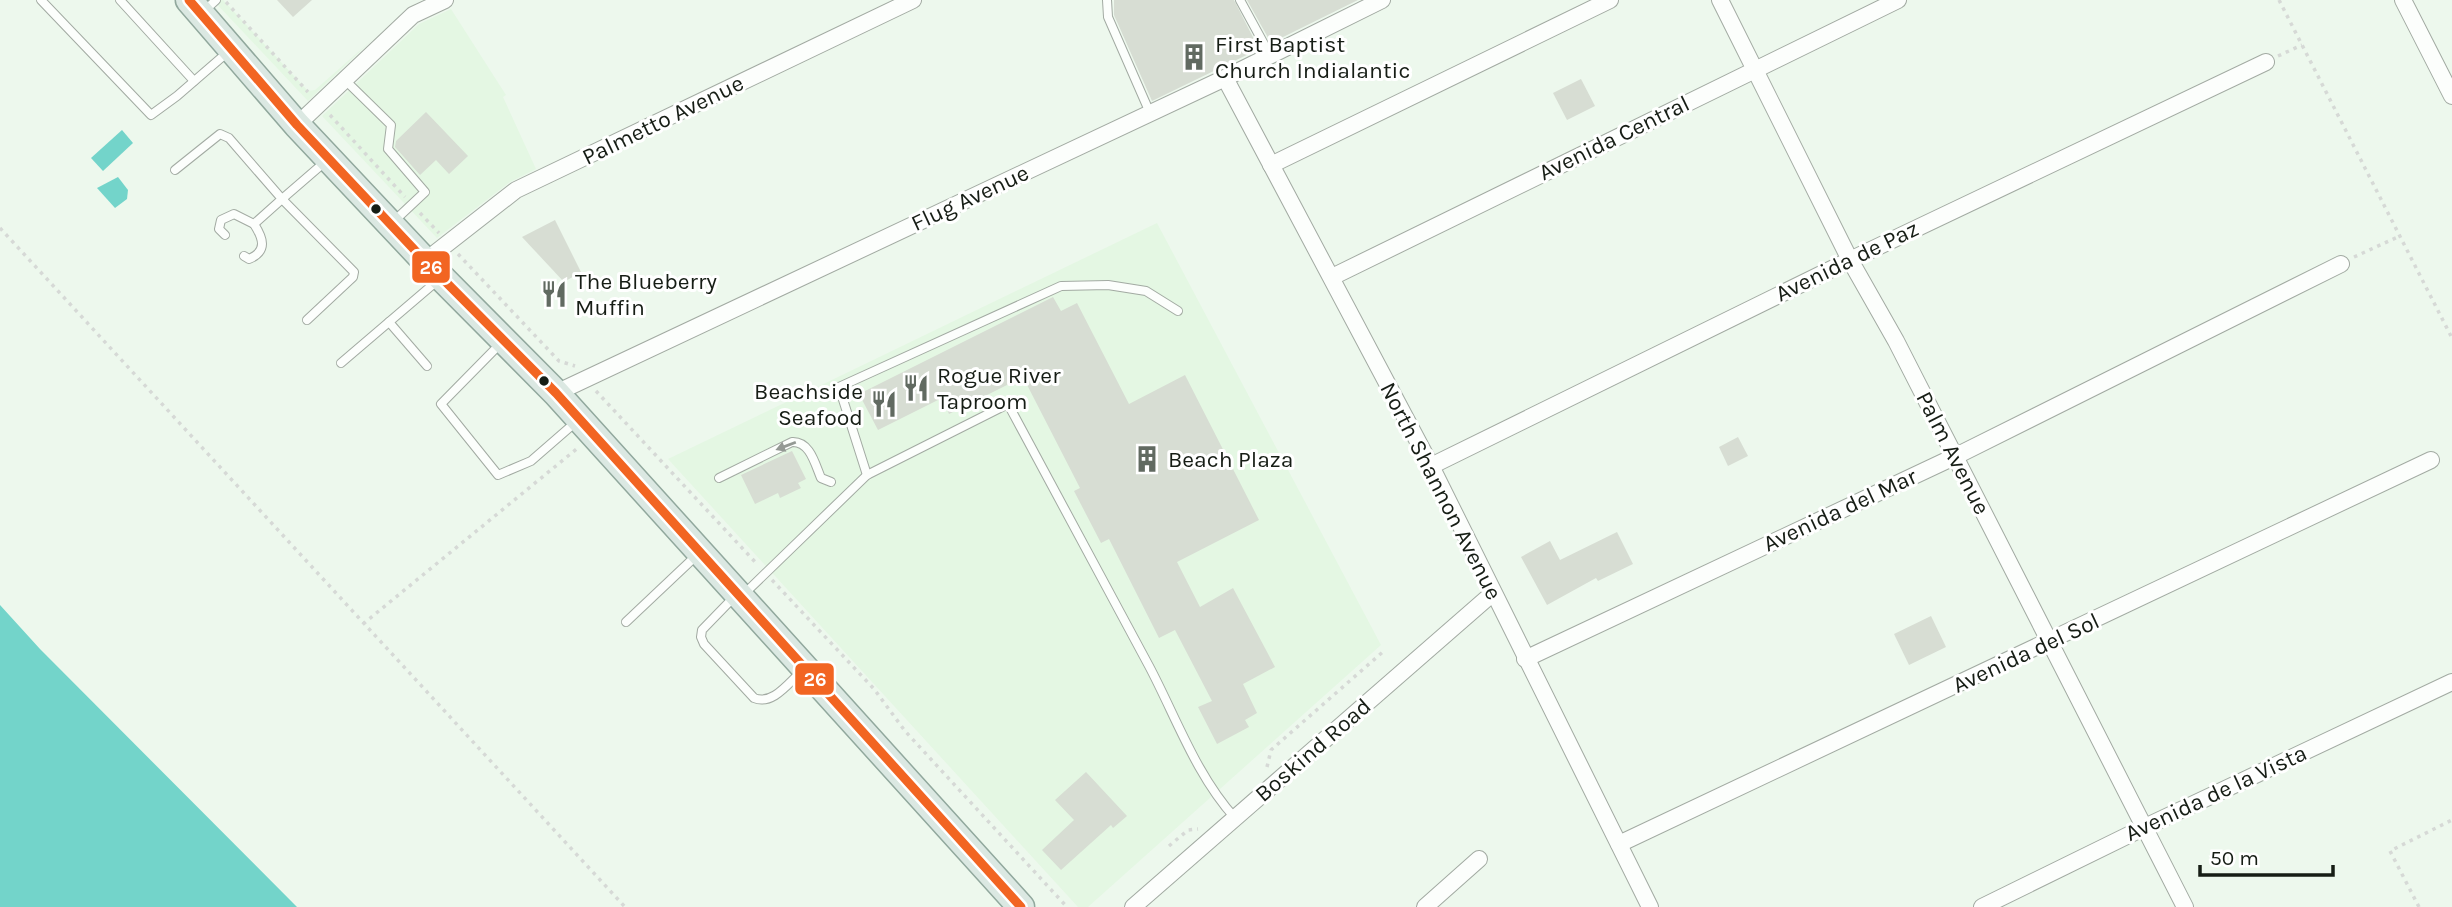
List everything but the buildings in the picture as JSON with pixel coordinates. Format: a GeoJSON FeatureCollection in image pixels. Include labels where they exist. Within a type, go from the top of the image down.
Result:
{"type":"FeatureCollection","features":[{"type":"Feature","properties":{"kind":"main road"},"geometry":{"type":"LineString","coordinates":[[202,5],[231,49],[297,125],[433,269],[556,393],[1021,907]]}},
{"type":"Feature","properties":{"kind":"street"},"geometry":{"type":"LineString","coordinates":[[297,125],[413,15],[445,0]]}},
{"type":"Feature","properties":{"kind":"street","name":"Palmetto Avenue"},"geometry":{"type":"LineString","coordinates":[[433,269],[448,243],[516,190],[913,0]]}},
{"type":"Feature","properties":{"kind":"street","name":"Flug Avenue"},"geometry":{"type":"LineString","coordinates":[[556,393],[1225,78],[1382,0]]}},
{"type":"Feature","properties":{"kind":"street"},"geometry":{"type":"LineString","coordinates":[[1270,165],[1610,0]]}},
{"type":"Feature","properties":{"kind":"street","name":"Palm Avenue"},"geometry":{"type":"LineString","coordinates":[[1720,0],[1850,260],[1956,456],[2185,907]]}},
{"type":"Feature","properties":{"kind":"street","name":"Avenida Central"},"geometry":{"type":"LineString","coordinates":[[1332,278],[1898,0]]}},
{"type":"Feature","properties":{"kind":"street"},"geometry":{"type":"LineString","coordinates":[[2403,0],[2452,96]]}},
{"type":"Feature","properties":{"kind":"street","name":"Avenida de Paz"},"geometry":{"type":"LineString","coordinates":[[1431,466],[1850,260],[2266,62]]}},
{"type":"Feature","properties":{"kind":"street","name":"North Shannon Avenue"},"geometry":{"type":"LineString","coordinates":[[1225,78],[1431,466],[1650,907]]}},
{"type":"Feature","properties":{"kind":"street","name":"Avenida del Mar"},"geometry":{"type":"LineString","coordinates":[[1525,660],[1956,456],[2341,264]]}},
{"type":"Feature","properties":{"kind":"street","name":"Avenida del Sol"},"geometry":{"type":"LineString","coordinates":[[1619,844],[2431,460]]}},
{"type":"Feature","properties":{"kind":"street","name":"Boskind Road"},"geometry":{"type":"LineString","coordinates":[[1133,907],[1231,813],[1493,593]]}},
{"type":"Feature","properties":{"kind":"street","name":"Avenida de la Vista"},"geometry":{"type":"LineString","coordinates":[[1982,907],[2452,682]]}},
{"type":"Feature","properties":{"kind":"street"},"geometry":{"type":"LineString","coordinates":[[1424,907],[1479,859]]}},
{"type":"Feature","properties":{"kind":"lane"},"geometry":{"type":"LineString","coordinates":[[41,0],[151,115],[231,49]]}},
{"type":"Feature","properties":{"kind":"lane"},"geometry":{"type":"LineString","coordinates":[[120,0],[194,81]]}},
{"type":"Feature","properties":{"kind":"lane"},"geometry":{"type":"LineString","coordinates":[[1107,0],[1108,17],[1150,113]]}},
{"type":"Feature","properties":{"kind":"lane"},"geometry":{"type":"LineString","coordinates":[[1240,0],[1270,55]]}},
{"type":"Feature","properties":{"kind":"lane"},"geometry":{"type":"LineString","coordinates":[[345,80],[391,125],[388,149],[425,192],[391,224]]}},
{"type":"Feature","properties":{"kind":"lane"},"geometry":{"type":"LineString","coordinates":[[175,170],[220,134],[229,138],[282,199],[354,272],[307,320]]}},
{"type":"Feature","properties":{"kind":"lane"},"geometry":{"type":"LineString","coordinates":[[254,224],[328,159]]}},
{"type":"Feature","properties":{"kind":"lane"},"geometry":{"type":"LineString","coordinates":[[225,235],[219,229],[221,219],[234,214],[254,224],[262,237],[262,247],[258,255],[249,259],[244,256]]}},
{"type":"Feature","properties":{"kind":"lane"},"geometry":{"type":"LineString","coordinates":[[341,363],[388,322],[433,269]]}},
{"type":"Feature","properties":{"kind":"lane"},"geometry":{"type":"LineString","coordinates":[[867,475],[839,387],[1061,286],[1108,285],[1146,291],[1178,311]]}},
{"type":"Feature","properties":{"kind":"lane"},"geometry":{"type":"LineString","coordinates":[[388,322],[427,366]]}},
{"type":"Feature","properties":{"kind":"lane"},"geometry":{"type":"LineString","coordinates":[[504,340],[441,404],[498,475],[531,461],[586,427]]}},
{"type":"Feature","properties":{"kind":"lane"},"geometry":{"type":"LineString","coordinates":[[805,668],[762,702],[754,698],[704,644],[702,630],[766,573],[867,475],[1008,404],[1150,667],[1205,776],[1231,813]]}},
{"type":"Feature","properties":{"kind":"lane"},"geometry":{"type":"LineString","coordinates":[[719,478],[792,442],[799,442],[805,445],[821,478],[831,482]]}},
{"type":"Feature","properties":{"kind":"lane"},"geometry":{"type":"LineString","coordinates":[[626,622],[700,552]]}},
{"type":"Feature","properties":{"kind":"path"},"geometry":{"type":"LineString","coordinates":[[225,0],[559,361],[575,366],[874,689],[905,731],[1067,907]]}},
{"type":"Feature","properties":{"kind":"path"},"geometry":{"type":"LineString","coordinates":[[2279,0],[2452,338]]}},
{"type":"Feature","properties":{"kind":"path"},"geometry":{"type":"LineString","coordinates":[[2266,62],[2302,44]]}},
{"type":"Feature","properties":{"kind":"path"},"geometry":{"type":"LineString","coordinates":[[0,228],[625,907]]}},
{"type":"Feature","properties":{"kind":"path"},"geometry":{"type":"LineString","coordinates":[[2341,264],[2400,236]]}},
{"type":"Feature","properties":{"kind":"path"},"geometry":{"type":"LineString","coordinates":[[363,624],[586,427]]}},
{"type":"Feature","properties":{"kind":"path"},"geometry":{"type":"LineString","coordinates":[[1265,773],[1271,750],[1385,650]]}},
{"type":"Feature","properties":{"kind":"path"},"geometry":{"type":"LineString","coordinates":[[1169,846],[1188,830],[1208,827],[1231,813]]}},
{"type":"Feature","properties":{"kind":"path"},"geometry":{"type":"LineString","coordinates":[[2419,907],[2390,851],[2452,820]]}},
{"type":"Feature","properties":{"kind":"shaded area"},"geometry":{"type":"Polygon","coordinates":[[[213,0],[223,0],[308,91],[315,90],[373,39],[308,101],[213,0]]]}},
{"type":"Feature","properties":{"kind":"shaded area"},"geometry":{"type":"Polygon","coordinates":[[[451,9],[506,95],[503,97],[536,169],[510,182],[437,238],[322,116],[419,24],[451,9]]]}},
{"type":"Feature","properties":{"kind":"shaded area"},"geometry":{"type":"Polygon","coordinates":[[[1157,223],[1381,645],[1088,907],[1078,907],[668,459],[1157,223]]]}},
{"type":"Feature","properties":{"kind":"water"},"geometry":{"type":"Polygon","coordinates":[[[122,130],[133,143],[103,171],[91,158],[122,130]]]}},
{"type":"Feature","properties":{"kind":"water"},"geometry":{"type":"Polygon","coordinates":[[[118,177],[128,190],[127,199],[115,208],[97,188],[118,177]]]}},
{"type":"Feature","properties":{"kind":"water"},"geometry":{"type":"Polygon","coordinates":[[[0,605],[40,649],[297,907],[0,907],[0,605]]]}},
{"type":"Feature","properties":{"kind":"transit line","name":"26"},"geometry":{"type":"LineString","coordinates":[[189,0],[297,125],[425,261],[556,393],[1021,907]]}},
{"type":"Feature","properties":{"kind":"place","name":"First Baptist Church Indialantic"},"geometry":{"type":"Point","coordinates":[1194,57]}},
{"type":"Feature","properties":{"kind":"place","name":"The Blueberry Muffin"},"geometry":{"type":"Point","coordinates":[554,294]}},
{"type":"Feature","properties":{"kind":"place","name":"Rogue River Taproom"},"geometry":{"type":"Point","coordinates":[916,388]}},
{"type":"Feature","properties":{"kind":"place","name":"Beachside Seafood"},"geometry":{"type":"Point","coordinates":[884,404]}},
{"type":"Feature","properties":{"kind":"place","name":"Beach Plaza"},"geometry":{"type":"Point","coordinates":[1147,459]}}]}
